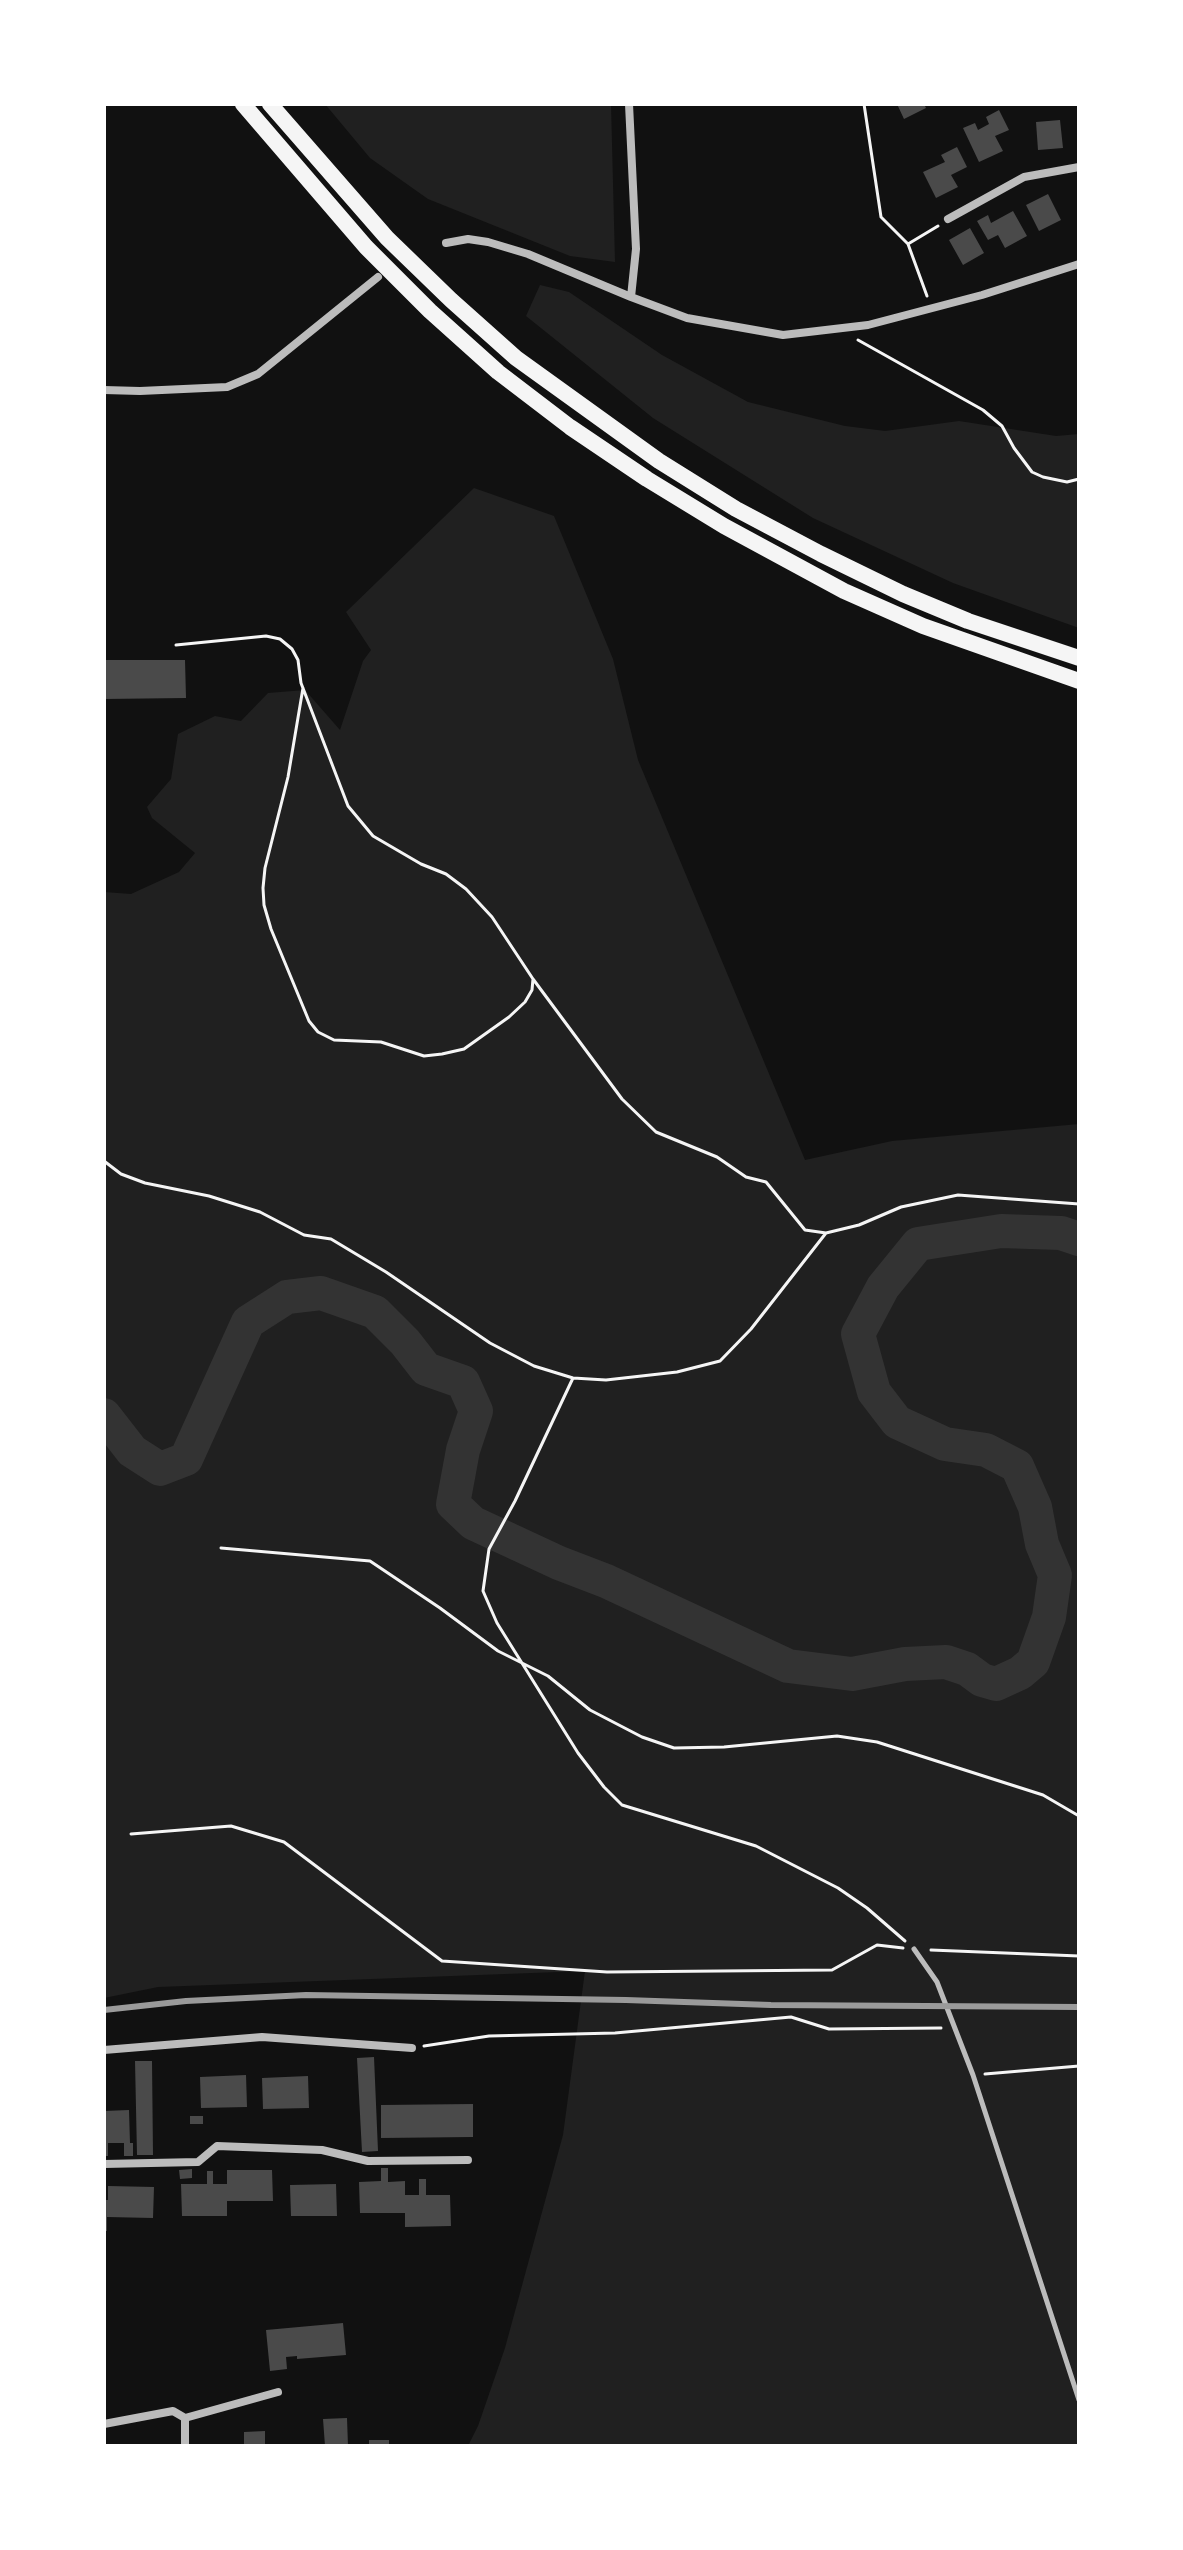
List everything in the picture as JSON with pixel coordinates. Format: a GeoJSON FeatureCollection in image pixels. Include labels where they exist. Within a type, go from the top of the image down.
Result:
{"type":"FeatureCollection","features":[{"type":"Feature","properties":{"kind":"highway"},"geometry":{"type":"LineString","coordinates":[[243,104],[366,247],[430,311],[498,372],[570,427],[724,526],[844,591],[923,626],[1079,681]]}},
{"type":"Feature","properties":{"kind":"highway"},"geometry":{"type":"LineString","coordinates":[[270,104],[387,238],[451,300],[516,358],[659,461],[736,509],[903,594],[968,621],[1079,658]]}},
{"type":"Feature","properties":{"kind":"street"},"geometry":{"type":"LineString","coordinates":[[629,104],[636,249],[631,297]]}},
{"type":"Feature","properties":{"kind":"street"},"geometry":{"type":"LineString","coordinates":[[948,219],[1024,177],[1079,167]]}},
{"type":"Feature","properties":{"kind":"street"},"geometry":{"type":"LineString","coordinates":[[446,243],[468,239],[488,242],[528,254],[687,318],[783,335],[868,325],[1079,264]]}},
{"type":"Feature","properties":{"kind":"street"},"geometry":{"type":"LineString","coordinates":[[104,390],[227,387],[258,374],[378,277]]}},
{"type":"Feature","properties":{"kind":"street"},"geometry":{"type":"LineString","coordinates":[[104,2050],[262,2037],[412,2048]]}},
{"type":"Feature","properties":{"kind":"street"},"geometry":{"type":"LineString","coordinates":[[104,2164],[198,2162],[217,2146],[322,2150],[368,2161],[468,2160]]}},
{"type":"Feature","properties":{"kind":"street"},"geometry":{"type":"LineString","coordinates":[[104,2424],[173,2411],[185,2418],[278,2392]]}},
{"type":"Feature","properties":{"kind":"street"},"geometry":{"type":"LineString","coordinates":[[185,2418],[185,2446]]}},
{"type":"Feature","properties":{"kind":"lane"},"geometry":{"type":"LineString","coordinates":[[914,1949],[937,1982],[973,2075],[1079,2400]]}},
{"type":"Feature","properties":{"kind":"path"},"geometry":{"type":"LineString","coordinates":[[864,104],[881,217],[908,244],[925,290]]}},
{"type":"Feature","properties":{"kind":"path"},"geometry":{"type":"LineString","coordinates":[[908,244],[948,219]]}},
{"type":"Feature","properties":{"kind":"path"},"geometry":{"type":"LineString","coordinates":[[839,328],[983,410],[1002,426],[1032,472],[1067,482],[1079,479]]}},
{"type":"Feature","properties":{"kind":"path"},"geometry":{"type":"LineString","coordinates":[[176,645],[266,636],[280,639],[292,649],[298,660],[303,687],[348,806],[373,836],[421,864],[446,874],[466,889],[492,917],[533,979],[622,1099],[656,1132],[717,1157],[746,1177],[766,1182],[805,1230],[826,1233],[859,1225],[901,1207],[958,1195],[1079,1204]]}},
{"type":"Feature","properties":{"kind":"path"},"geometry":{"type":"LineString","coordinates":[[303,687],[288,777],[265,868],[263,888],[271,929],[309,1021],[318,1032],[334,1040],[381,1042],[424,1056],[442,1054],[464,1049],[509,1017],[525,1002],[532,990],[533,979]]}},
{"type":"Feature","properties":{"kind":"path"},"geometry":{"type":"LineString","coordinates":[[104,1161],[121,1174],[145,1183],[209,1196],[260,1212],[304,1235],[331,1239],[386,1272],[490,1343],[534,1366],[573,1378],[606,1380],[677,1372],[720,1361],[751,1329],[826,1233]]}},
{"type":"Feature","properties":{"kind":"path"},"geometry":{"type":"LineString","coordinates":[[573,1378],[489,1549],[483,1591],[497,1623],[578,1753],[622,1805],[756,1846],[838,1888],[867,1908],[914,1949]]}},
{"type":"Feature","properties":{"kind":"path"},"geometry":{"type":"LineString","coordinates":[[221,1548],[370,1561],[498,1651],[548,1676],[590,1710],[642,1737],[674,1748],[724,1747],[837,1736],[877,1742],[1043,1795],[1079,1816]]}},
{"type":"Feature","properties":{"kind":"path"},"geometry":{"type":"LineString","coordinates":[[131,1834],[231,1826],[284,1842],[442,1961],[607,1972],[832,1970],[877,1945],[1079,1956]]}},
{"type":"Feature","properties":{"kind":"path"},"geometry":{"type":"LineString","coordinates":[[412,2048],[489,2036],[615,2033],[791,2017],[829,2029],[955,2028]]}},
{"type":"Feature","properties":{"kind":"path"},"geometry":{"type":"LineString","coordinates":[[973,2075],[1079,2066]]}},
{"type":"Feature","properties":{"kind":"shaded area"},"geometry":{"type":"Polygon","coordinates":[[[325,104],[611,104],[615,262],[570,256],[428,199],[370,158],[325,104]]]}},
{"type":"Feature","properties":{"kind":"shaded area"},"geometry":{"type":"Polygon","coordinates":[[[540,285],[569,292],[662,355],[748,402],[845,426],[885,431],[959,421],[1056,436],[1079,434],[1079,628],[953,583],[813,518],[653,418],[526,316],[540,285]]]}},
{"type":"Feature","properties":{"kind":"shaded area"},"geometry":{"type":"Polygon","coordinates":[[[474,488],[554,516],[613,659],[638,760],[805,1160],[892,1141],[1079,1124],[1079,2446],[468,2446],[505,2348],[563,2135],[585,1971],[158,1987],[104,1998],[104,892],[131,894],[179,872],[195,853],[152,818],[147,807],[171,779],[178,734],[215,716],[241,721],[268,693],[305,690],[340,730],[363,661],[371,650],[346,612],[474,488]]]}},
{"type":"Feature","properties":{"kind":"building"},"geometry":{"type":"Polygon","coordinates":[[[897,104],[924,104],[926,108],[904,119],[897,104]]]}},
{"type":"Feature","properties":{"kind":"building"},"geometry":{"type":"Polygon","coordinates":[[[999,110],[1009,130],[995,136],[1003,151],[979,162],[963,128],[975,123],[978,130],[989,124],[986,117],[999,110]]]}},
{"type":"Feature","properties":{"kind":"building"},"geometry":{"type":"Polygon","coordinates":[[[1060,120],[1063,148],[1038,150],[1036,122],[1060,120]]]}},
{"type":"Feature","properties":{"kind":"building"},"geometry":{"type":"Polygon","coordinates":[[[957,147],[967,167],[951,175],[958,187],[936,198],[923,172],[945,162],[941,155],[957,147]]]}},
{"type":"Feature","properties":{"kind":"building"},"geometry":{"type":"Polygon","coordinates":[[[1048,194],[1061,220],[1039,231],[1026,205],[1048,194]]]}},
{"type":"Feature","properties":{"kind":"building"},"geometry":{"type":"Polygon","coordinates":[[[1013,211],[1027,236],[1005,248],[998,235],[988,240],[977,221],[988,215],[991,223],[1013,211]]]}},
{"type":"Feature","properties":{"kind":"building"},"geometry":{"type":"Polygon","coordinates":[[[970,228],[984,253],[963,265],[949,240],[970,228]]]}},
{"type":"Feature","properties":{"kind":"building"},"geometry":{"type":"Polygon","coordinates":[[[104,660],[185,660],[186,698],[104,699],[104,660]]]}},
{"type":"Feature","properties":{"kind":"building"},"geometry":{"type":"Polygon","coordinates":[[[374,2057],[378,2151],[362,2152],[357,2058],[374,2057]]]}},
{"type":"Feature","properties":{"kind":"building"},"geometry":{"type":"Polygon","coordinates":[[[135,2061],[152,2061],[153,2155],[137,2155],[135,2061]]]}},
{"type":"Feature","properties":{"kind":"building"},"geometry":{"type":"Polygon","coordinates":[[[246,2075],[247,2107],[201,2108],[200,2077],[246,2075]]]}},
{"type":"Feature","properties":{"kind":"building"},"geometry":{"type":"Polygon","coordinates":[[[308,2076],[309,2108],[263,2109],[262,2078],[308,2076]]]}},
{"type":"Feature","properties":{"kind":"building"},"geometry":{"type":"Polygon","coordinates":[[[473,2104],[473,2137],[381,2138],[381,2105],[473,2104]]]}},
{"type":"Feature","properties":{"kind":"building"},"geometry":{"type":"Polygon","coordinates":[[[129,2110],[133,2156],[124,2156],[124,2143],[108,2143],[108,2156],[104,2156],[104,2111],[129,2110]]]}},
{"type":"Feature","properties":{"kind":"building"},"geometry":{"type":"Polygon","coordinates":[[[190,2116],[203,2116],[203,2124],[190,2124],[190,2116]]]}},
{"type":"Feature","properties":{"kind":"building"},"geometry":{"type":"Polygon","coordinates":[[[381,2168],[388,2168],[388,2182],[405,2181],[405,2195],[419,2195],[419,2179],[426,2179],[426,2195],[450,2195],[451,2226],[405,2227],[405,2213],[360,2213],[359,2182],[381,2181],[381,2168]]]}},
{"type":"Feature","properties":{"kind":"building"},"geometry":{"type":"Polygon","coordinates":[[[192,2169],[192,2178],[180,2179],[179,2170],[192,2169]]]}},
{"type":"Feature","properties":{"kind":"building"},"geometry":{"type":"Polygon","coordinates":[[[227,2170],[272,2170],[273,2201],[227,2201],[227,2216],[182,2216],[181,2184],[207,2184],[207,2171],[213,2171],[213,2184],[227,2184],[227,2170]]]}},
{"type":"Feature","properties":{"kind":"building"},"geometry":{"type":"Polygon","coordinates":[[[336,2184],[337,2216],[291,2216],[290,2185],[336,2184]]]}},
{"type":"Feature","properties":{"kind":"building"},"geometry":{"type":"Polygon","coordinates":[[[108,2186],[154,2187],[153,2218],[107,2217],[107,2231],[104,2231],[104,2200],[108,2200],[108,2186]]]}},
{"type":"Feature","properties":{"kind":"building"},"geometry":{"type":"Polygon","coordinates":[[[343,2323],[346,2355],[286,2357],[287,2369],[270,2371],[266,2330],[343,2323]]]}},
{"type":"Feature","properties":{"kind":"building"},"geometry":{"type":"Polygon","coordinates":[[[347,2418],[348,2446],[325,2446],[323,2419],[347,2418]]]}},
{"type":"Feature","properties":{"kind":"building"},"geometry":{"type":"Polygon","coordinates":[[[265,2431],[265,2446],[244,2446],[244,2432],[265,2431]]]}},
{"type":"Feature","properties":{"kind":"building"},"geometry":{"type":"Polygon","coordinates":[[[369,2440],[389,2440],[389,2446],[369,2446],[369,2440]]]}},
{"type":"Feature","properties":{"kind":"waterway"},"geometry":{"type":"LineString","coordinates":[[104,1415],[132,1451],[160,1469],[186,1459],[248,1322],[287,1297],[321,1293],[375,1312],[426,1369],[463,1382],[476,1411],[463,1450],[453,1504],[473,1523],[788,1666],[852,1674],[905,1664],[946,1662],[996,1684],[1020,1673],[1033,1662],[1049,1617],[1055,1575],[1042,1544],[1035,1507],[1017,1466],[986,1450],[945,1444],[897,1422],[874,1392],[858,1334],[883,1287],[918,1244],[1001,1231],[1061,1233],[1079,1239]]}},
{"type":"Feature","properties":{"kind":"railway"},"geometry":{"type":"LineString","coordinates":[[104,2010],[186,2001],[306,1995],[771,2005],[1079,2007]]}}]}
